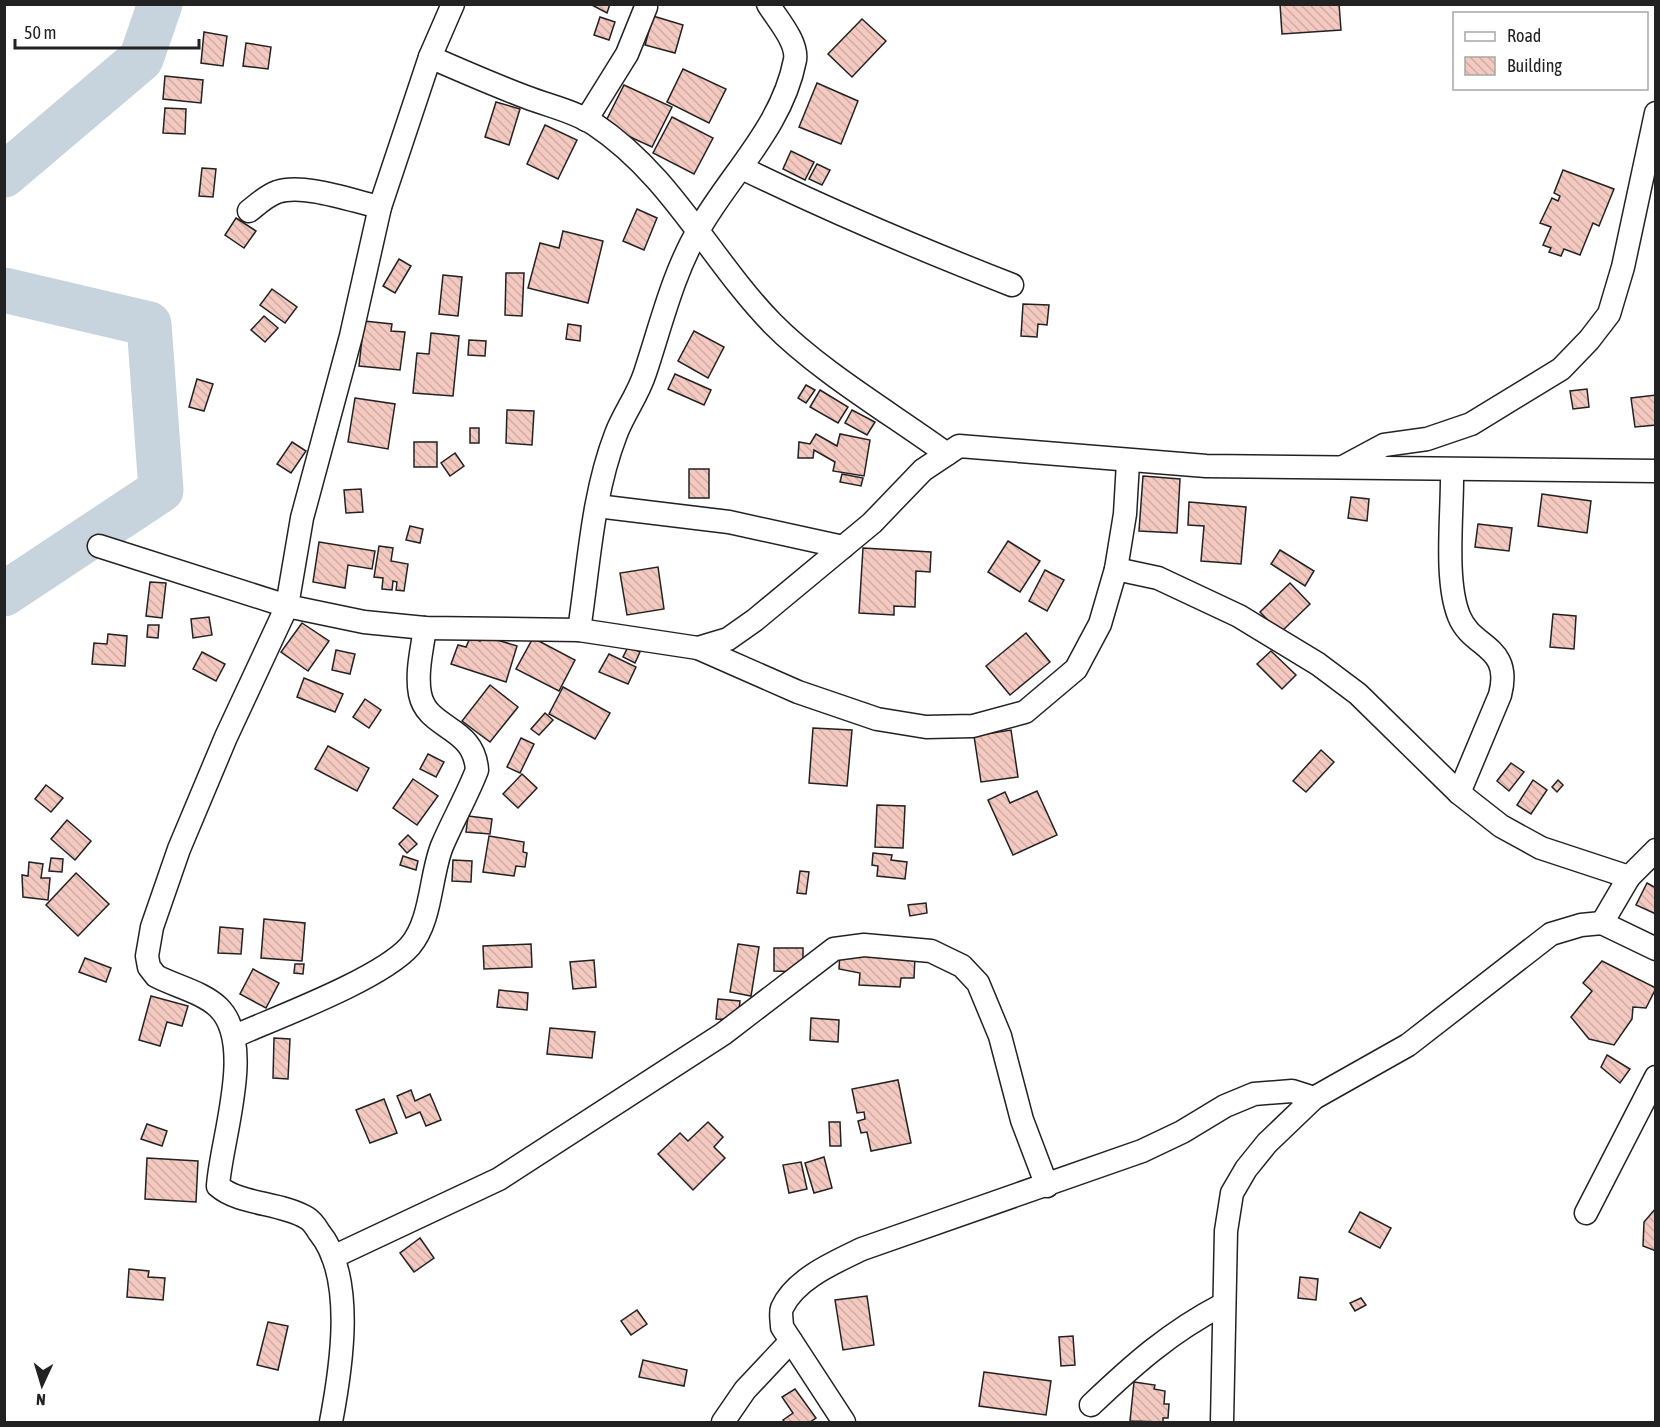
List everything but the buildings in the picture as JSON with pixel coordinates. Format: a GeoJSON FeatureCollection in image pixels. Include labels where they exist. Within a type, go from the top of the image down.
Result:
{"type":"FeatureCollection","features":[{"type":"Feature","properties":{"kind":"street"},"geometry":{"type":"LineString","coordinates":[[331,1422],[340,1370],[344,1315],[329,1244],[309,1219],[259,1201],[228,1195],[218,1186],[225,1135],[236,1084],[235,1036],[229,1021],[218,1006],[156,976],[149,967],[147,956],[152,927],[179,849],[226,737],[287,606],[302,518],[351,336],[380,207],[430,57],[453,4]]}},
{"type":"Feature","properties":{"kind":"street"},"geometry":{"type":"LineString","coordinates":[[579,630],[597,506],[616,433],[643,380],[662,317],[699,229],[742,168],[779,106],[795,57],[792,44],[768,4]]}},
{"type":"Feature","properties":{"kind":"street"},"geometry":{"type":"LineString","coordinates":[[586,120],[627,54],[646,7]]}},
{"type":"Feature","properties":{"kind":"street"},"geometry":{"type":"LineString","coordinates":[[430,57],[586,120],[621,144],[699,229],[738,284],[773,324],[812,357],[947,454]]}},
{"type":"Feature","properties":{"kind":"street"},"geometry":{"type":"LineString","coordinates":[[1342,468],[1384,445],[1428,439],[1471,424],[1561,369],[1589,340],[1609,314],[1620,277],[1656,113]]}},
{"type":"Feature","properties":{"kind":"street"},"geometry":{"type":"LineString","coordinates":[[742,168],[817,205],[1012,285]]}},
{"type":"Feature","properties":{"kind":"street"},"geometry":{"type":"LineString","coordinates":[[249,211],[276,192],[294,190],[380,207]]}},
{"type":"Feature","properties":{"kind":"street"},"geometry":{"type":"LineString","coordinates":[[698,648],[728,639],[872,522],[923,470],[959,446],[1076,455],[1128,462],[1452,470],[1656,471]]}},
{"type":"Feature","properties":{"kind":"street"},"geometry":{"type":"LineString","coordinates":[[99,546],[287,606],[364,622],[425,628],[579,630],[698,648],[798,692],[877,719],[926,727],[973,726],[1025,712],[1076,669],[1100,624],[1116,569],[1125,514],[1128,462]]}},
{"type":"Feature","properties":{"kind":"street"},"geometry":{"type":"LineString","coordinates":[[1452,470],[1451,571],[1458,613],[1467,630],[1490,648],[1500,665],[1503,679],[1492,715],[1459,793]]}},
{"type":"Feature","properties":{"kind":"street"},"geometry":{"type":"LineString","coordinates":[[597,506],[729,522],[843,547]]}},
{"type":"Feature","properties":{"kind":"street"},"geometry":{"type":"LineString","coordinates":[[1116,569],[1158,578],[1239,616],[1318,664],[1358,694],[1459,793],[1501,826],[1541,848],[1629,877]]}},
{"type":"Feature","properties":{"kind":"street"},"geometry":{"type":"LineString","coordinates":[[235,1036],[352,983],[393,960],[410,945],[421,925],[442,846],[477,770],[476,759],[469,743],[432,714],[420,695],[420,667],[425,628]]}},
{"type":"Feature","properties":{"kind":"street"},"geometry":{"type":"LineString","coordinates":[[1602,923],[1629,877],[1656,850]]}},
{"type":"Feature","properties":{"kind":"street"},"geometry":{"type":"LineString","coordinates":[[1222,1422],[1225,1342],[1222,1305],[1226,1231],[1232,1193],[1246,1169],[1267,1143],[1314,1098],[1408,1045],[1551,934],[1581,925],[1602,923],[1656,949]]}},
{"type":"Feature","properties":{"kind":"street"},"geometry":{"type":"LineString","coordinates":[[333,1257],[499,1179],[723,1034],[834,949],[864,945],[931,951],[962,966],[978,983],[1000,1036],[1022,1120],[1047,1186]]}},
{"type":"Feature","properties":{"kind":"street"},"geometry":{"type":"LineString","coordinates":[[1586,1213],[1656,1077]]}},
{"type":"Feature","properties":{"kind":"street"},"geometry":{"type":"LineString","coordinates":[[844,1422],[782,1327],[782,1309],[795,1289],[832,1264],[862,1249],[1142,1151],[1182,1132],[1225,1106],[1254,1094],[1292,1091],[1314,1098]]}},
{"type":"Feature","properties":{"kind":"street"},"geometry":{"type":"LineString","coordinates":[[1091,1405],[1155,1346],[1222,1305]]}},
{"type":"Feature","properties":{"kind":"street"},"geometry":{"type":"LineString","coordinates":[[723,1422],[745,1389],[791,1341]]}},
{"type":"Feature","properties":{"kind":"waterway"},"geometry":{"type":"LineString","coordinates":[[4,175],[141,59],[160,4]]}},
{"type":"Feature","properties":{"kind":"waterway"},"geometry":{"type":"LineString","coordinates":[[4,290],[149,324],[161,490],[4,594]]}}]}
